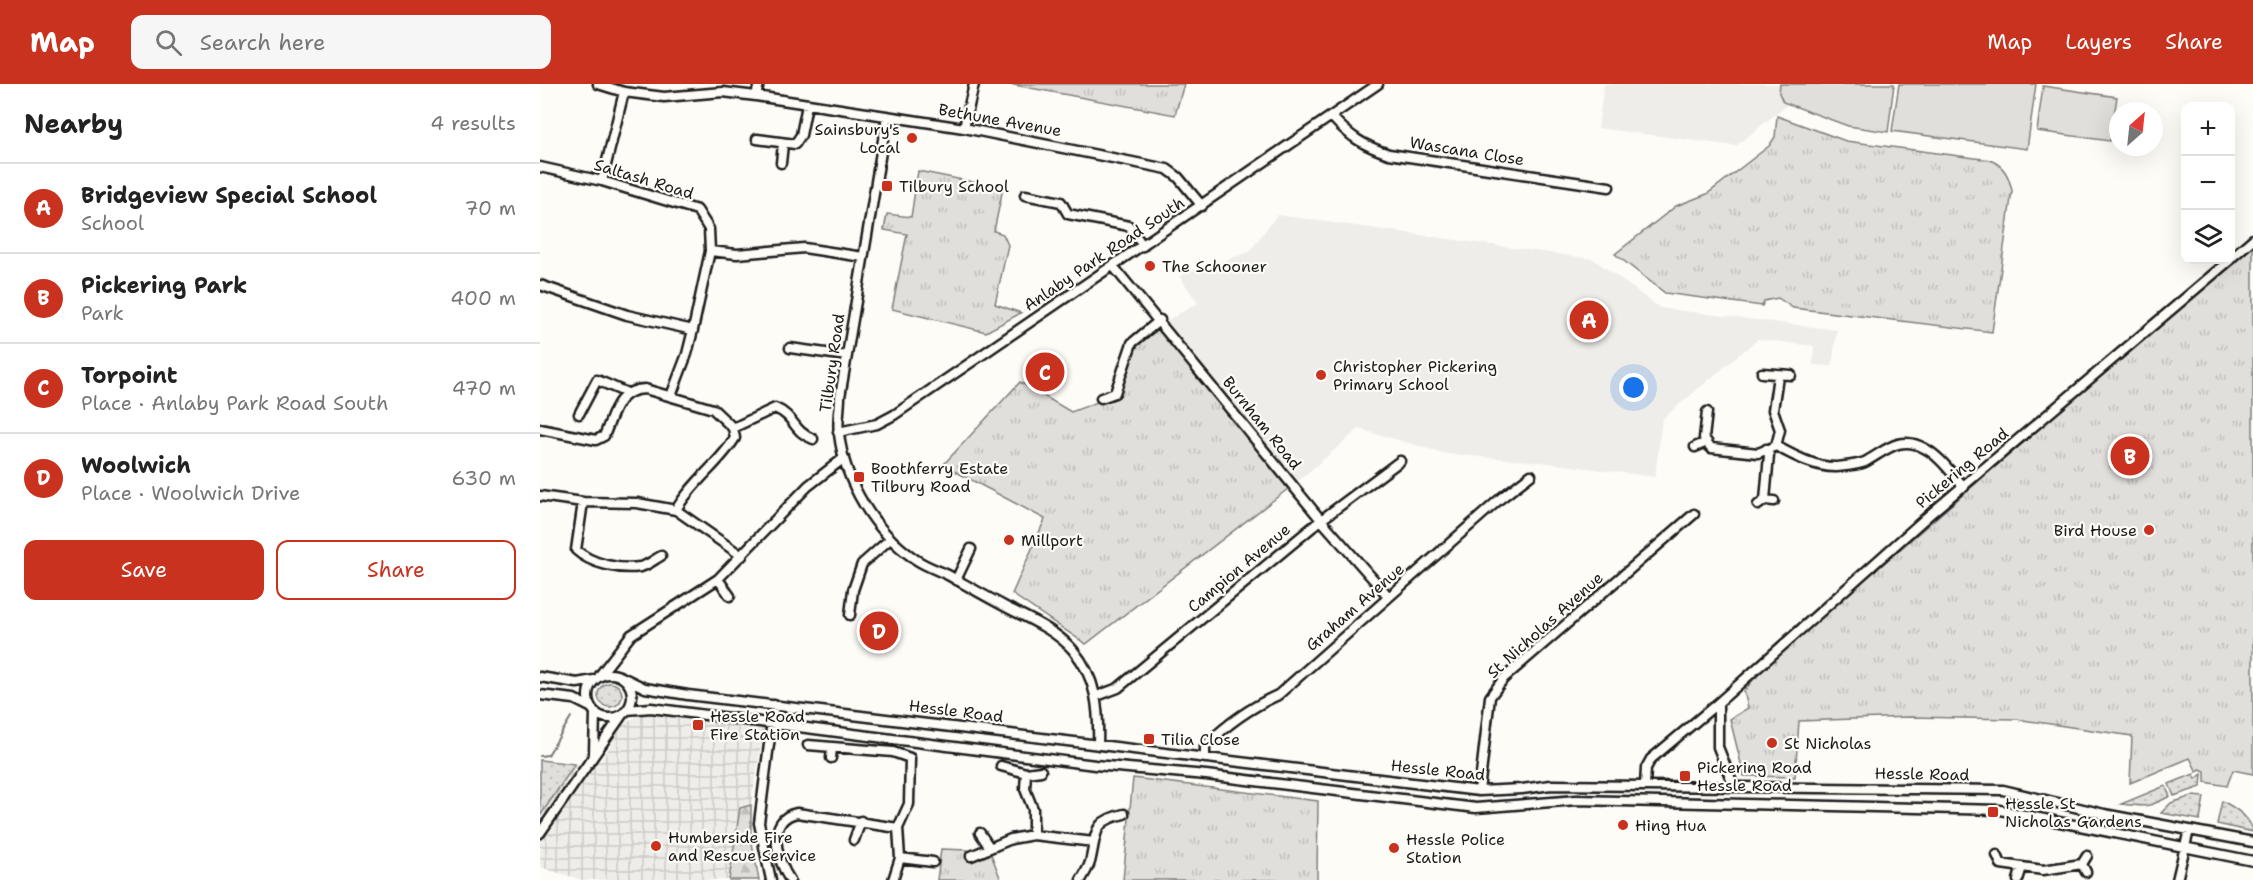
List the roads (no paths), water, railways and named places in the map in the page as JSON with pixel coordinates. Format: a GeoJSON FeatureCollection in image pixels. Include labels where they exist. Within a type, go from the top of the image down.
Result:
{"type":"FeatureCollection","features":[{"type":"Feature","properties":{"kind":"street","name":"Bethune Avenue"},"geometry":{"type":"LineString","coordinates":[[598,84],[624,92],[664,97],[723,92],[756,96],[964,128],[1167,169],[1178,177],[1202,206]]}},
{"type":"Feature","properties":{"kind":"street"},"geometry":{"type":"LineString","coordinates":[[756,96],[759,84]]}},
{"type":"Feature","properties":{"kind":"street"},"geometry":{"type":"LineString","coordinates":[[964,128],[974,84]]}},
{"type":"Feature","properties":{"kind":"street","name":"Anlaby Park Road South"},"geometry":{"type":"LineString","coordinates":[[838,432],[877,424],[894,415],[1378,84]]}},
{"type":"Feature","properties":{"kind":"street"},"geometry":{"type":"LineString","coordinates":[[602,181],[624,92]]}},
{"type":"Feature","properties":{"kind":"street"},"geometry":{"type":"LineString","coordinates":[[757,139],[795,144],[801,135],[807,105]]}},
{"type":"Feature","properties":{"kind":"street","name":"Tilbury Road"},"geometry":{"type":"LineString","coordinates":[[887,116],[862,257],[838,432],[847,472],[861,501],[890,539],[914,558],[1064,641],[1089,676],[1097,696],[1098,745]]}},
{"type":"Feature","properties":{"kind":"street","name":"Wascana Close"},"geometry":{"type":"LineString","coordinates":[[1332,117],[1349,136],[1363,146],[1389,154],[1609,187]]}},
{"type":"Feature","properties":{"kind":"street"},"geometry":{"type":"LineString","coordinates":[[781,163],[783,144]]}},
{"type":"Feature","properties":{"kind":"street","name":"Saltash Road"},"geometry":{"type":"LineString","coordinates":[[540,168],[602,181],[697,210],[709,230],[710,251],[693,330],[687,354],[671,396]]}},
{"type":"Feature","properties":{"kind":"street"},"geometry":{"type":"LineString","coordinates":[[1025,195],[1060,202],[1068,214],[1129,226],[1143,246]]}},
{"type":"Feature","properties":{"kind":"street","name":"Pickering Road"},"geometry":{"type":"LineString","coordinates":[[2235,255],[2253,239]]}},
{"type":"Feature","properties":{"kind":"street"},"geometry":{"type":"LineString","coordinates":[[710,251],[737,254],[804,248],[862,257]]}},
{"type":"Feature","properties":{"kind":"street","name":"Pickering Road"},"geometry":{"type":"LineString","coordinates":[[1645,786],[1646,768],[1651,759],[2224,264]]}},
{"type":"Feature","properties":{"kind":"street","name":"Burnham Road"},"geometry":{"type":"LineString","coordinates":[[1113,266],[1160,320],[1321,520],[1389,597]]}},
{"type":"Feature","properties":{"kind":"street"},"geometry":{"type":"LineString","coordinates":[[540,285],[627,315],[693,330]]}},
{"type":"Feature","properties":{"kind":"street"},"geometry":{"type":"LineString","coordinates":[[1101,398],[1115,393],[1132,343],[1160,320]]}},
{"type":"Feature","properties":{"kind":"street"},"geometry":{"type":"LineString","coordinates":[[790,348],[847,356]]}},
{"type":"Feature","properties":{"kind":"street"},"geometry":{"type":"LineString","coordinates":[[1762,373],[1778,376],[1791,375]]}},
{"type":"Feature","properties":{"kind":"street"},"geometry":{"type":"LineString","coordinates":[[1776,446],[1780,430],[1773,410],[1778,376]]}},
{"type":"Feature","properties":{"kind":"street"},"geometry":{"type":"LineString","coordinates":[[579,414],[597,380],[627,393]]}},
{"type":"Feature","properties":{"kind":"street"},"geometry":{"type":"LineString","coordinates":[[540,429],[596,440],[604,436],[622,396],[645,390],[713,409],[733,428],[735,438],[730,447],[697,482],[676,510]]}},
{"type":"Feature","properties":{"kind":"street"},"geometry":{"type":"LineString","coordinates":[[733,428],[775,408],[788,413],[800,435],[813,439]]}},
{"type":"Feature","properties":{"kind":"street"},"geometry":{"type":"LineString","coordinates":[[1707,412],[1704,438],[1711,448],[1758,453],[1776,446],[1809,462],[1835,467],[1863,463],[1889,446],[1908,443],[1922,446],[1934,454],[1964,487]]}},
{"type":"Feature","properties":{"kind":"street"},"geometry":{"type":"LineString","coordinates":[[1695,447],[1707,442]]}},
{"type":"Feature","properties":{"kind":"street"},"geometry":{"type":"LineString","coordinates":[[1766,449],[1769,455],[1766,502]]}},
{"type":"Feature","properties":{"kind":"street"},"geometry":{"type":"LineString","coordinates":[[594,753],[592,710],[587,693],[631,635],[718,579],[808,486],[844,458]]}},
{"type":"Feature","properties":{"kind":"street","name":"Campion Avenue"},"geometry":{"type":"LineString","coordinates":[[1097,696],[1118,688],[1321,520],[1400,461]]}},
{"type":"Feature","properties":{"kind":"street","name":"Graham Avenue"},"geometry":{"type":"LineString","coordinates":[[1206,759],[1205,746],[1220,730],[1252,706],[1278,696],[1501,498],[1531,475]]}},
{"type":"Feature","properties":{"kind":"street"},"geometry":{"type":"LineString","coordinates":[[540,495],[583,502],[637,503],[676,510],[742,556]]}},
{"type":"Feature","properties":{"kind":"street"},"geometry":{"type":"LineString","coordinates":[[583,502],[576,550],[584,557],[610,564],[642,567],[661,556]]}},
{"type":"Feature","properties":{"kind":"street","name":"St Nicholas Avenue"},"geometry":{"type":"LineString","coordinates":[[1479,791],[1490,698],[1504,678],[1694,514]]}},
{"type":"Feature","properties":{"kind":"street"},"geometry":{"type":"LineString","coordinates":[[850,615],[853,590],[862,564],[890,539]]}},
{"type":"Feature","properties":{"kind":"street"},"geometry":{"type":"LineString","coordinates":[[956,580],[972,549]]}},
{"type":"Feature","properties":{"kind":"street"},"geometry":{"type":"LineString","coordinates":[[718,579],[730,596]]}},
{"type":"Feature","properties":{"kind":"street"},"geometry":{"type":"LineString","coordinates":[[540,833],[631,703],[631,688],[621,676],[618,651]]}},
{"type":"Feature","properties":{"kind":"street"},"geometry":{"type":"LineString","coordinates":[[540,677],[577,683],[621,676]]}},
{"type":"Feature","properties":{"kind":"street","name":"Hessle Road"},"geometry":{"type":"LineString","coordinates":[[621,676],[656,690],[1479,791],[1522,789],[1551,784],[2003,790],[2104,814],[2253,842]]}},
{"type":"Feature","properties":{"kind":"street"},"geometry":{"type":"LineString","coordinates":[[540,695],[574,699],[608,718],[625,712]]}},
{"type":"Feature","properties":{"kind":"street"},"geometry":{"type":"LineString","coordinates":[[1718,703],[1718,747],[1734,787]]}},
{"type":"Feature","properties":{"kind":"street"},"geometry":{"type":"LineString","coordinates":[[771,880],[759,823],[774,705]]}},
{"type":"Feature","properties":{"kind":"street","name":"Hessle Road"},"geometry":{"type":"LineString","coordinates":[[625,712],[651,708],[1095,765],[1206,775],[1476,808],[1577,800],[2000,810],[2253,861]]}},
{"type":"Feature","properties":{"kind":"street"},"geometry":{"type":"LineString","coordinates":[[808,745],[893,752],[910,758],[909,804],[898,828],[900,858],[893,880]]}},
{"type":"Feature","properties":{"kind":"street"},"geometry":{"type":"LineString","coordinates":[[831,758],[832,748]]}},
{"type":"Feature","properties":{"kind":"street"},"geometry":{"type":"LineString","coordinates":[[1001,766],[1026,772],[1041,771]]}},
{"type":"Feature","properties":{"kind":"street"},"geometry":{"type":"LineString","coordinates":[[1026,772],[1025,789],[1033,809],[1034,835]]}},
{"type":"Feature","properties":{"kind":"street"},"geometry":{"type":"LineString","coordinates":[[790,880],[781,867],[777,834],[780,822],[789,814],[861,821],[898,828]]}},
{"type":"Feature","properties":{"kind":"street"},"geometry":{"type":"LineString","coordinates":[[1081,880],[1091,861],[1094,842],[1101,823],[1107,818],[1124,814]]}},
{"type":"Feature","properties":{"kind":"street"},"geometry":{"type":"LineString","coordinates":[[2100,829],[2104,814]]}},
{"type":"Feature","properties":{"kind":"street"},"geometry":{"type":"LineString","coordinates":[[854,840],[861,821]]}},
{"type":"Feature","properties":{"kind":"street"},"geometry":{"type":"LineString","coordinates":[[2177,880],[2189,830]]}},
{"type":"Feature","properties":{"kind":"street"},"geometry":{"type":"LineString","coordinates":[[980,833],[990,848]]}},
{"type":"Feature","properties":{"kind":"street"},"geometry":{"type":"LineString","coordinates":[[971,856],[1011,839],[1034,835],[1094,842]]}},
{"type":"Feature","properties":{"kind":"street"},"geometry":{"type":"LineString","coordinates":[[1997,855],[2001,864],[2043,870],[2085,864]]}},
{"type":"Feature","properties":{"kind":"street"},"geometry":{"type":"LineString","coordinates":[[900,858],[933,862]]}},
{"type":"Feature","properties":{"kind":"street"},"geometry":{"type":"LineString","coordinates":[[2018,880],[2022,867]]}},
{"type":"Feature","properties":{"kind":"waterway"},"geometry":{"type":"LineString","coordinates":[[540,756],[548,755],[571,717]]}},
{"type":"Feature","properties":{"kind":"place","name":"Sainsbury's Local"},"geometry":{"type":"Point","coordinates":[912,138]}},
{"type":"Feature","properties":{"kind":"place","name":"Tilbury School"},"geometry":{"type":"Point","coordinates":[887,186]}},
{"type":"Feature","properties":{"kind":"place","name":"The Schooner"},"geometry":{"type":"Point","coordinates":[1150,266]}},
{"type":"Feature","properties":{"kind":"place","name":"Bridgeview Special School"},"geometry":{"type":"Point","coordinates":[1589,320]}},
{"type":"Feature","properties":{"kind":"place","name":"Torpoint"},"geometry":{"type":"Point","coordinates":[1045,372]}},
{"type":"Feature","properties":{"kind":"place","name":"Christopher Pickering Primary School"},"geometry":{"type":"Point","coordinates":[1321,375]}},
{"type":"Feature","properties":{"kind":"place","name":"Pickering Park"},"geometry":{"type":"Point","coordinates":[2130,456]}},
{"type":"Feature","properties":{"kind":"place","name":"Boothferry Estate Tilbury Road"},"geometry":{"type":"Point","coordinates":[859,477]}},
{"type":"Feature","properties":{"kind":"place","name":"Bird House"},"geometry":{"type":"Point","coordinates":[2149,530]}},
{"type":"Feature","properties":{"kind":"place","name":"Millport"},"geometry":{"type":"Point","coordinates":[1009,540]}},
{"type":"Feature","properties":{"kind":"place","name":"Woolwich"},"geometry":{"type":"Point","coordinates":[879,631]}},
{"type":"Feature","properties":{"kind":"place","name":"Hessle Road Fire Station"},"geometry":{"type":"Point","coordinates":[698,725]}},
{"type":"Feature","properties":{"kind":"place","name":"Tilia Close"},"geometry":{"type":"Point","coordinates":[1149,739]}},
{"type":"Feature","properties":{"kind":"place","name":"St Nicholas"},"geometry":{"type":"Point","coordinates":[1772,743]}},
{"type":"Feature","properties":{"kind":"place","name":"Pickering Road Hessle Road"},"geometry":{"type":"Point","coordinates":[1685,776]}},
{"type":"Feature","properties":{"kind":"place","name":"Hessle St Nicholas Gardens"},"geometry":{"type":"Point","coordinates":[1993,812]}},
{"type":"Feature","properties":{"kind":"place","name":"Hing Hua"},"geometry":{"type":"Point","coordinates":[1623,825]}},
{"type":"Feature","properties":{"kind":"place","name":"Humberside Fire and Rescue Service"},"geometry":{"type":"Point","coordinates":[656,846]}},
{"type":"Feature","properties":{"kind":"place","name":"Hessle Police Station"},"geometry":{"type":"Point","coordinates":[1394,848]}}]}
